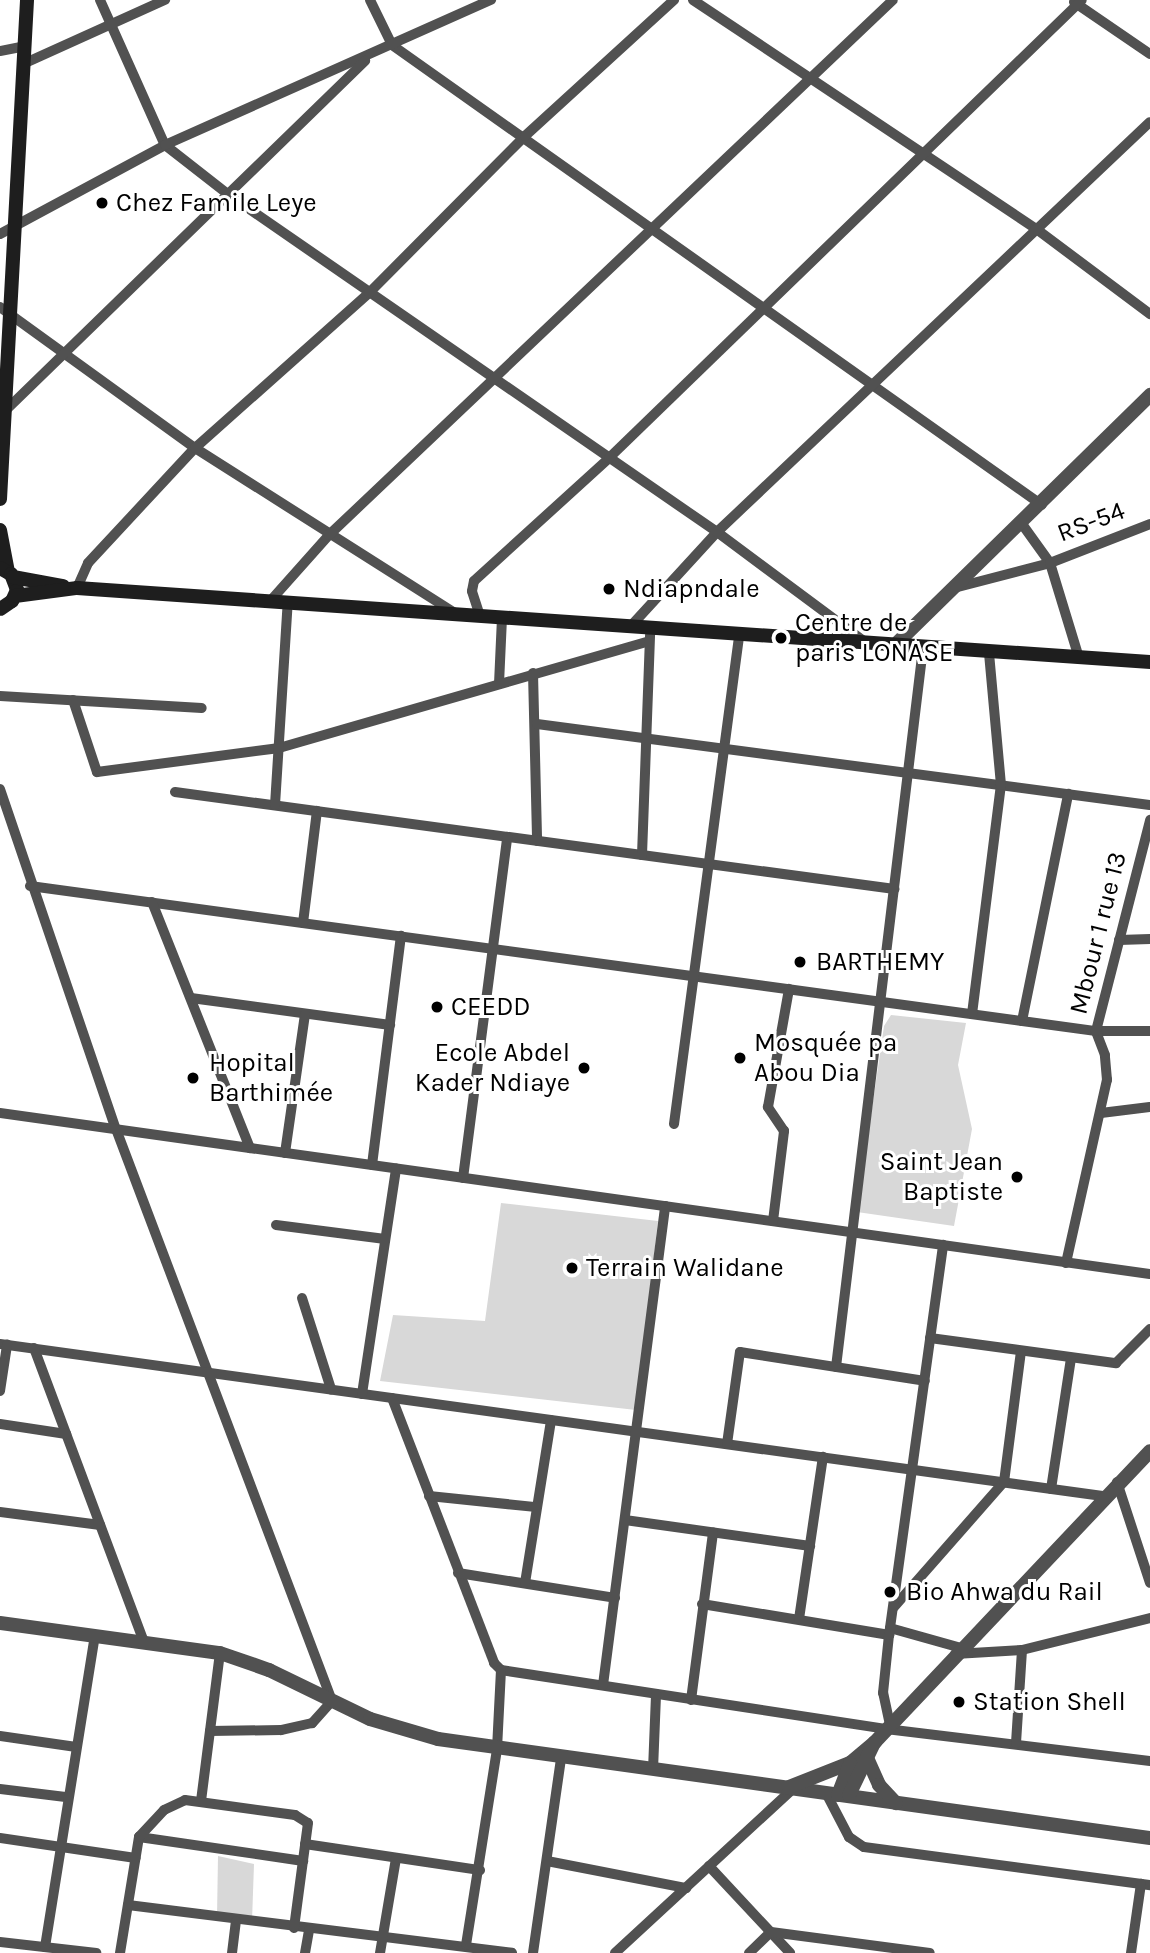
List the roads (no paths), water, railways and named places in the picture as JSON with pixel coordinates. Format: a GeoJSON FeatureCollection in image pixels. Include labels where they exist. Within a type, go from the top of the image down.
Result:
{"type":"FeatureCollection","features":[{"type":"Feature","properties":{"kind":"main road"},"geometry":{"type":"LineString","coordinates":[[0,499],[6,410],[6,311],[15,225],[27,0]]}},
{"type":"Feature","properties":{"kind":"main road"},"geometry":{"type":"LineString","coordinates":[[0,530],[7,572],[15,596]]}},
{"type":"Feature","properties":{"kind":"main road"},"geometry":{"type":"LineString","coordinates":[[7,572],[72,588],[272,599],[630,627],[650,634],[866,642],[989,654],[1150,662]]}},
{"type":"Feature","properties":{"kind":"main road"},"geometry":{"type":"LineString","coordinates":[[0,609],[15,596],[72,588]]}},
{"type":"Feature","properties":{"kind":"street"},"geometry":{"type":"LineString","coordinates":[[100,0],[165,145],[229,195],[369,293],[498,378],[717,531],[866,642]]}},
{"type":"Feature","properties":{"kind":"street"},"geometry":{"type":"LineString","coordinates":[[23,64],[165,0]]}},
{"type":"Feature","properties":{"kind":"street"},"geometry":{"type":"LineString","coordinates":[[370,0],[392,45],[525,136],[1042,505]]}},
{"type":"Feature","properties":{"kind":"street"},"geometry":{"type":"LineString","coordinates":[[0,234],[165,145],[491,0]]}},
{"type":"Feature","properties":{"kind":"street"},"geometry":{"type":"LineString","coordinates":[[72,588],[88,563],[195,448],[369,293],[525,136],[674,0]]}},
{"type":"Feature","properties":{"kind":"street"},"geometry":{"type":"LineString","coordinates":[[693,0],[1035,228],[1150,314]]}},
{"type":"Feature","properties":{"kind":"street"},"geometry":{"type":"LineString","coordinates":[[272,599],[328,535],[498,378],[808,77],[893,0]]}},
{"type":"Feature","properties":{"kind":"street"},"geometry":{"type":"LineString","coordinates":[[480,616],[472,591],[474,581],[609,458],[923,155],[1077,1],[1150,54]]}},
{"type":"Feature","properties":{"kind":"street"},"geometry":{"type":"LineString","coordinates":[[0,51],[25,46]]}},
{"type":"Feature","properties":{"kind":"street"},"geometry":{"type":"LineString","coordinates":[[6,410],[66,355],[370,56]]}},
{"type":"Feature","properties":{"kind":"street"},"geometry":{"type":"LineString","coordinates":[[630,627],[717,531],[1150,122]]}},
{"type":"Feature","properties":{"kind":"street"},"geometry":{"type":"LineString","coordinates":[[6,311],[195,448],[328,535],[457,614]]}},
{"type":"Feature","properties":{"kind":"street"},"geometry":{"type":"LineString","coordinates":[[894,646],[949,589],[1042,505],[1150,395]]}},
{"type":"Feature","properties":{"kind":"street"},"geometry":{"type":"LineString","coordinates":[[1022,524],[1049,563],[1079,658]]}},
{"type":"Feature","properties":{"kind":"street","name":"RS-54"},"geometry":{"type":"LineString","coordinates":[[949,589],[1049,563],[1150,524]]}},
{"type":"Feature","properties":{"kind":"street"},"geometry":{"type":"LineString","coordinates":[[275,805],[288,601]]}},
{"type":"Feature","properties":{"kind":"street"},"geometry":{"type":"LineString","coordinates":[[499,684],[502,617]]}},
{"type":"Feature","properties":{"kind":"street"},"geometry":{"type":"LineString","coordinates":[[73,700],[97,772],[279,748],[499,684],[650,634],[642,855]]}},
{"type":"Feature","properties":{"kind":"street"},"geometry":{"type":"LineString","coordinates":[[674,1124],[739,637]]}},
{"type":"Feature","properties":{"kind":"street"},"geometry":{"type":"LineString","coordinates":[[836,1367],[923,648]]}},
{"type":"Feature","properties":{"kind":"street"},"geometry":{"type":"LineString","coordinates":[[972,1014],[1001,785],[989,654]]}},
{"type":"Feature","properties":{"kind":"street"},"geometry":{"type":"LineString","coordinates":[[533,673],[537,724],[537,841]]}},
{"type":"Feature","properties":{"kind":"street"},"geometry":{"type":"LineString","coordinates":[[0,696],[202,708]]}},
{"type":"Feature","properties":{"kind":"street"},"geometry":{"type":"LineString","coordinates":[[537,724],[1150,805]]}},
{"type":"Feature","properties":{"kind":"street"},"geometry":{"type":"LineString","coordinates":[[175,792],[894,889]]}},
{"type":"Feature","properties":{"kind":"street"},"geometry":{"type":"LineString","coordinates":[[0,793],[116,1129],[332,1701]]}},
{"type":"Feature","properties":{"kind":"street"},"geometry":{"type":"LineString","coordinates":[[1022,1021],[1068,794]]}},
{"type":"Feature","properties":{"kind":"street"},"geometry":{"type":"LineString","coordinates":[[303,923],[317,811]]}},
{"type":"Feature","properties":{"kind":"street","name":"Mbour 1 rue 13"},"geometry":{"type":"LineString","coordinates":[[1066,1263],[1107,1080],[1105,1055],[1096,1031],[1150,820]]}},
{"type":"Feature","properties":{"kind":"street"},"geometry":{"type":"LineString","coordinates":[[463,1178],[507,837]]}},
{"type":"Feature","properties":{"kind":"street"},"geometry":{"type":"LineString","coordinates":[[30,886],[1096,1031],[1150,1031]]}},
{"type":"Feature","properties":{"kind":"street"},"geometry":{"type":"LineString","coordinates":[[152,902],[250,1148]]}},
{"type":"Feature","properties":{"kind":"street"},"geometry":{"type":"LineString","coordinates":[[372,1165],[401,936]]}},
{"type":"Feature","properties":{"kind":"street"},"geometry":{"type":"LineString","coordinates":[[1119,940],[1150,939]]}},
{"type":"Feature","properties":{"kind":"street"},"geometry":{"type":"LineString","coordinates":[[773,1222],[784,1131],[768,1107],[789,989]]}},
{"type":"Feature","properties":{"kind":"street"},"geometry":{"type":"LineString","coordinates":[[191,998],[390,1025]]}},
{"type":"Feature","properties":{"kind":"street"},"geometry":{"type":"LineString","coordinates":[[285,1153],[305,1014]]}},
{"type":"Feature","properties":{"kind":"street"},"geometry":{"type":"LineString","coordinates":[[1101,1113],[1150,1107]]}},
{"type":"Feature","properties":{"kind":"street"},"geometry":{"type":"LineString","coordinates":[[0,1113],[1150,1274]]}},
{"type":"Feature","properties":{"kind":"street"},"geometry":{"type":"LineString","coordinates":[[362,1394],[396,1169]]}},
{"type":"Feature","properties":{"kind":"street"},"geometry":{"type":"LineString","coordinates":[[603,1685],[639,1432],[665,1206]]}},
{"type":"Feature","properties":{"kind":"street"},"geometry":{"type":"LineString","coordinates":[[276,1224],[385,1239]]}},
{"type":"Feature","properties":{"kind":"street"},"geometry":{"type":"LineString","coordinates":[[888,1727],[883,1693],[890,1631],[915,1470],[943,1245]]}},
{"type":"Feature","properties":{"kind":"street"},"geometry":{"type":"LineString","coordinates":[[302,1298],[331,1390]]}},
{"type":"Feature","properties":{"kind":"street"},"geometry":{"type":"LineString","coordinates":[[930,1338],[1070,1359],[1116,1363],[1150,1329]]}},
{"type":"Feature","properties":{"kind":"street"},"geometry":{"type":"LineString","coordinates":[[1134,1345],[1150,1343]]}},
{"type":"Feature","properties":{"kind":"street"},"geometry":{"type":"LineString","coordinates":[[0,1391],[4,1344],[1103,1496]]}},
{"type":"Feature","properties":{"kind":"street"},"geometry":{"type":"LineString","coordinates":[[34,1348],[144,1642]]}},
{"type":"Feature","properties":{"kind":"street"},"geometry":{"type":"LineString","coordinates":[[894,1607],[1004,1482],[1021,1351]]}},
{"type":"Feature","properties":{"kind":"street"},"geometry":{"type":"LineString","coordinates":[[727,1444],[740,1352],[925,1381]]}},
{"type":"Feature","properties":{"kind":"street"},"geometry":{"type":"LineString","coordinates":[[1051,1489],[1070,1359]]}},
{"type":"Feature","properties":{"kind":"street"},"geometry":{"type":"LineString","coordinates":[[392,1398],[494,1663],[501,1670],[691,1700],[1150,1761]]}},
{"type":"Feature","properties":{"kind":"street"},"geometry":{"type":"LineString","coordinates":[[525,1583],[551,1420]]}},
{"type":"Feature","properties":{"kind":"street"},"geometry":{"type":"LineString","coordinates":[[0,1424],[66,1434]]}},
{"type":"Feature","properties":{"kind":"street"},"geometry":{"type":"LineString","coordinates":[[615,1953],[791,1788],[850,1763],[875,1742],[1103,1496],[1150,1451]]}},
{"type":"Feature","properties":{"kind":"street"},"geometry":{"type":"LineString","coordinates":[[799,1619],[823,1457]]}},
{"type":"Feature","properties":{"kind":"street"},"geometry":{"type":"LineString","coordinates":[[1117,1482],[1150,1583]]}},
{"type":"Feature","properties":{"kind":"street"},"geometry":{"type":"LineString","coordinates":[[429,1496],[536,1507]]}},
{"type":"Feature","properties":{"kind":"street"},"geometry":{"type":"LineString","coordinates":[[0,1511],[100,1525]]}},
{"type":"Feature","properties":{"kind":"street"},"geometry":{"type":"LineString","coordinates":[[625,1520],[810,1546]]}},
{"type":"Feature","properties":{"kind":"street"},"geometry":{"type":"LineString","coordinates":[[691,1700],[713,1532]]}},
{"type":"Feature","properties":{"kind":"street"},"geometry":{"type":"LineString","coordinates":[[458,1573],[615,1598]]}},
{"type":"Feature","properties":{"kind":"street"},"geometry":{"type":"LineString","coordinates":[[702,1604],[890,1631],[958,1651],[1022,1650],[1150,1618]]}},
{"type":"Feature","properties":{"kind":"street"},"geometry":{"type":"LineString","coordinates":[[0,1623],[220,1653],[259,1666],[402,1731],[497,1749],[1150,1838]]}},
{"type":"Feature","properties":{"kind":"street"},"geometry":{"type":"LineString","coordinates":[[45,1947],[58,1845],[95,1636]]}},
{"type":"Feature","properties":{"kind":"street"},"geometry":{"type":"LineString","coordinates":[[1016,1742],[1022,1650]]}},
{"type":"Feature","properties":{"kind":"street"},"geometry":{"type":"LineString","coordinates":[[201,1801],[220,1653]]}},
{"type":"Feature","properties":{"kind":"street"},"geometry":{"type":"LineString","coordinates":[[466,1945],[480,1870],[497,1749],[501,1670]]}},
{"type":"Feature","properties":{"kind":"street"},"geometry":{"type":"LineString","coordinates":[[653,1770],[656,1694]]}},
{"type":"Feature","properties":{"kind":"street"},"geometry":{"type":"LineString","coordinates":[[209,1731],[281,1730],[312,1723],[332,1701]]}},
{"type":"Feature","properties":{"kind":"street"},"geometry":{"type":"LineString","coordinates":[[0,1736],[76,1747]]}},
{"type":"Feature","properties":{"kind":"street"},"geometry":{"type":"LineString","coordinates":[[838,1795],[869,1760],[875,1742]]}},
{"type":"Feature","properties":{"kind":"street"},"geometry":{"type":"LineString","coordinates":[[533,1953],[561,1758]]}},
{"type":"Feature","properties":{"kind":"street"},"geometry":{"type":"LineString","coordinates":[[869,1760],[879,1784],[896,1803]]}},
{"type":"Feature","properties":{"kind":"street"},"geometry":{"type":"LineString","coordinates":[[850,1763],[838,1795],[849,1837],[864,1847],[1145,1884],[1131,1953]]}},
{"type":"Feature","properties":{"kind":"street"},"geometry":{"type":"LineString","coordinates":[[0,1789],[66,1797]]}},
{"type":"Feature","properties":{"kind":"street"},"geometry":{"type":"LineString","coordinates":[[120,1953],[139,1837],[174,1804],[201,1801],[303,1818],[308,1824],[294,1928]]}},
{"type":"Feature","properties":{"kind":"street"},"geometry":{"type":"LineString","coordinates":[[139,1837],[303,1861]]}},
{"type":"Feature","properties":{"kind":"street"},"geometry":{"type":"LineString","coordinates":[[0,1838],[136,1858]]}},
{"type":"Feature","properties":{"kind":"street"},"geometry":{"type":"LineString","coordinates":[[305,1844],[480,1870]]}},
{"type":"Feature","properties":{"kind":"street"},"geometry":{"type":"LineString","coordinates":[[380,1953],[396,1858]]}},
{"type":"Feature","properties":{"kind":"street"},"geometry":{"type":"LineString","coordinates":[[547,1861],[686,1888]]}},
{"type":"Feature","properties":{"kind":"street"},"geometry":{"type":"LineString","coordinates":[[709,1866],[790,1953]]}},
{"type":"Feature","properties":{"kind":"street"},"geometry":{"type":"LineString","coordinates":[[128,1905],[236,1921],[466,1945],[512,1953]]}},
{"type":"Feature","properties":{"kind":"street"},"geometry":{"type":"LineString","coordinates":[[232,1953],[236,1921]]}},
{"type":"Feature","properties":{"kind":"street"},"geometry":{"type":"LineString","coordinates":[[306,1953],[309,1930]]}},
{"type":"Feature","properties":{"kind":"street"},"geometry":{"type":"LineString","coordinates":[[749,1953],[771,1932]]}},
{"type":"Feature","properties":{"kind":"street"},"geometry":{"type":"LineString","coordinates":[[771,1932],[930,1953]]}},
{"type":"Feature","properties":{"kind":"street"},"geometry":{"type":"LineString","coordinates":[[0,1942],[29,1949],[45,1947],[96,1953]]}},
{"type":"Feature","properties":{"kind":"place","name":"Chez Famile Leye"},"geometry":{"type":"Point","coordinates":[102,203]}},
{"type":"Feature","properties":{"kind":"place","name":"Ndiapndale"},"geometry":{"type":"Point","coordinates":[609,589]}},
{"type":"Feature","properties":{"kind":"place","name":"Centre de paris LONASE"},"geometry":{"type":"Point","coordinates":[781,638]}},
{"type":"Feature","properties":{"kind":"place","name":"BARTHEMY"},"geometry":{"type":"Point","coordinates":[800,962]}},
{"type":"Feature","properties":{"kind":"place","name":"CEEDD"},"geometry":{"type":"Point","coordinates":[437,1007]}},
{"type":"Feature","properties":{"kind":"place","name":"Mosquée pa Abou Dia"},"geometry":{"type":"Point","coordinates":[740,1058]}},
{"type":"Feature","properties":{"kind":"place","name":"Ecole Abdel Kader Ndiaye"},"geometry":{"type":"Point","coordinates":[584,1068]}},
{"type":"Feature","properties":{"kind":"place","name":"Hopital Barthimée"},"geometry":{"type":"Point","coordinates":[193,1078]}},
{"type":"Feature","properties":{"kind":"place","name":"Saint Jean Baptiste"},"geometry":{"type":"Point","coordinates":[1017,1177]}},
{"type":"Feature","properties":{"kind":"place","name":"Terrain Walidane"},"geometry":{"type":"Point","coordinates":[572,1268]}},
{"type":"Feature","properties":{"kind":"place","name":"Bio Ahwa du Rail"},"geometry":{"type":"Point","coordinates":[890,1592]}},
{"type":"Feature","properties":{"kind":"place","name":"Station Shell"},"geometry":{"type":"Point","coordinates":[959,1702]}}]}
